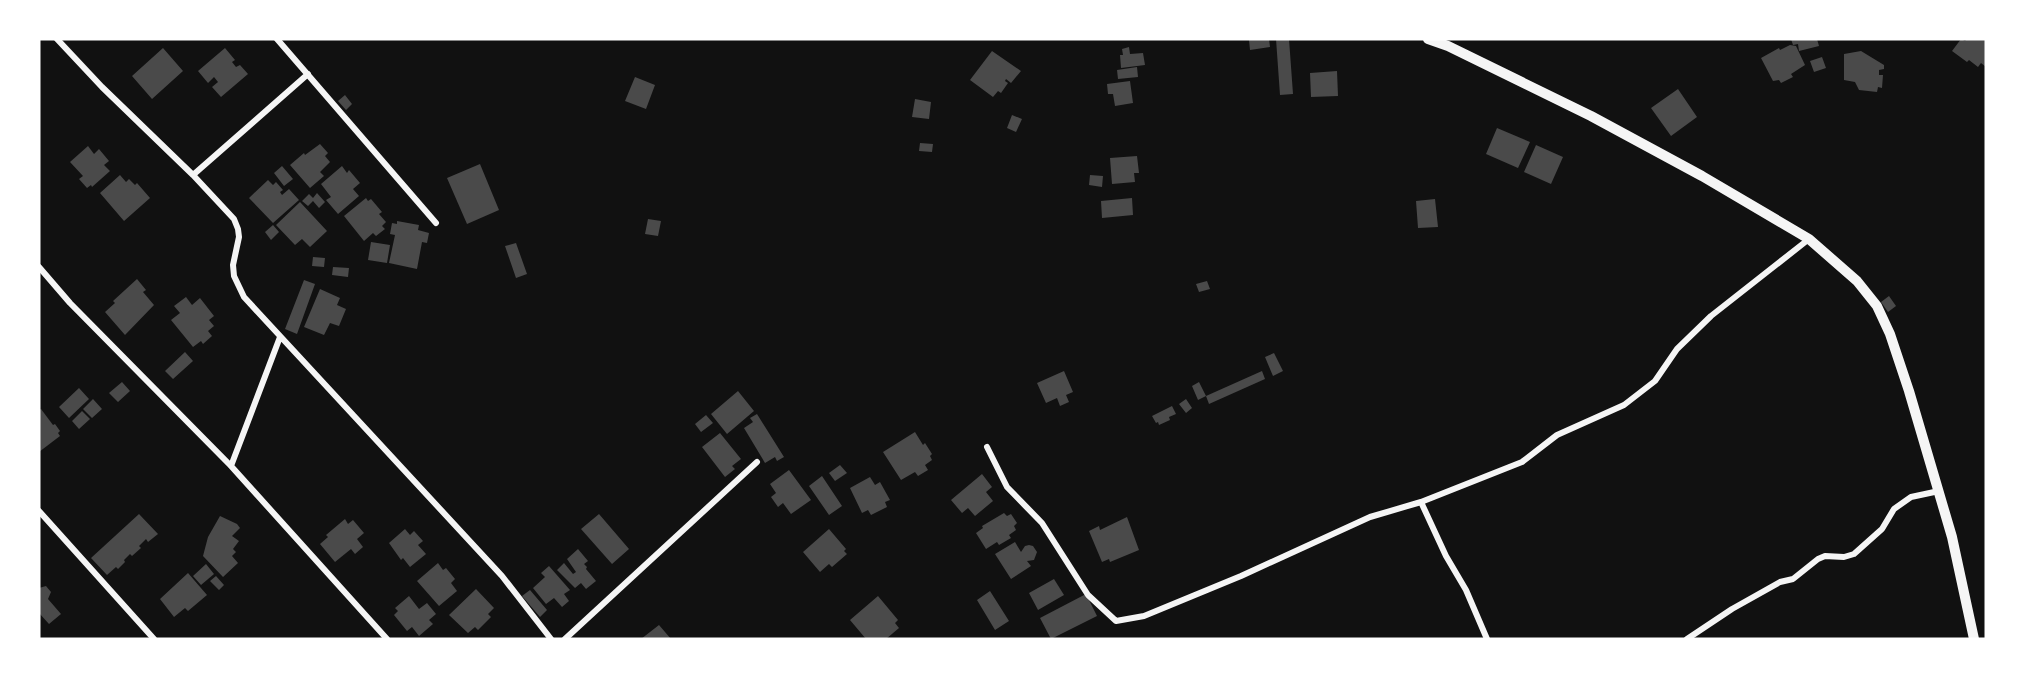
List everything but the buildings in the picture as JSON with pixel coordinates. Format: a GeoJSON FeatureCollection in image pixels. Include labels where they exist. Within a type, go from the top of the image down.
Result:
{"type":"FeatureCollection","features":[{"type":"Feature","properties":{"kind":"street"},"geometry":{"type":"LineString","coordinates":[[57,39],[234,219],[239,237],[234,276],[244,297],[494,568],[551,639]]}},
{"type":"Feature","properties":{"kind":"street"},"geometry":{"type":"LineString","coordinates":[[277,39],[436,223]]}},
{"type":"Feature","properties":{"kind":"street"},"geometry":{"type":"LineString","coordinates":[[1433,41],[1448,39]]}},
{"type":"Feature","properties":{"kind":"street"},"geometry":{"type":"LineString","coordinates":[[1433,41],[1448,46],[1591,116],[1809,238],[1857,281],[1876,306],[1890,334],[1952,537],[1974,639]]}},
{"type":"Feature","properties":{"kind":"street"},"geometry":{"type":"LineString","coordinates":[[193,175],[308,74]]}},
{"type":"Feature","properties":{"kind":"street"},"geometry":{"type":"LineString","coordinates":[[987,447],[1007,487],[1042,523],[1088,595],[1116,621],[1144,616],[1241,576],[1370,517],[1421,502],[1522,462],[1557,435],[1624,405],[1655,381],[1677,349],[1711,316],[1809,238]]}},
{"type":"Feature","properties":{"kind":"street"},"geometry":{"type":"LineString","coordinates":[[39,267],[70,303],[231,466],[387,639]]}},
{"type":"Feature","properties":{"kind":"street"},"geometry":{"type":"LineString","coordinates":[[231,466],[280,337]]}},
{"type":"Feature","properties":{"kind":"street"},"geometry":{"type":"LineString","coordinates":[[565,639],[757,462]]}},
{"type":"Feature","properties":{"kind":"street"},"geometry":{"type":"LineString","coordinates":[[1687,639],[1751,598],[1780,582],[1793,579],[1818,558],[1844,557],[1854,554],[1882,529],[1894,509],[1911,497],[1939,491]]}},
{"type":"Feature","properties":{"kind":"street"},"geometry":{"type":"LineString","coordinates":[[1421,502],[1446,556],[1466,590],[1487,639]]}},
{"type":"Feature","properties":{"kind":"street"},"geometry":{"type":"LineString","coordinates":[[39,511],[154,639]]}},
{"type":"Feature","properties":{"kind":"street"},"geometry":{"type":"LineString","coordinates":[[571,633],[576,639]]}}]}
